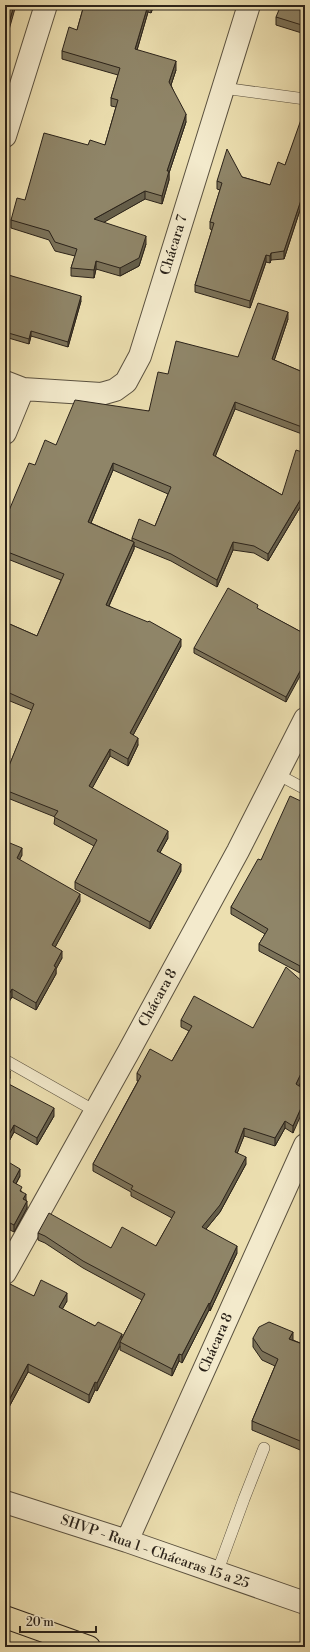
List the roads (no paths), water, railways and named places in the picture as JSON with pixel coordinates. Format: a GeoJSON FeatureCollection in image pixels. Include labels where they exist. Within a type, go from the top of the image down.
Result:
{"type":"FeatureCollection","features":[{"type":"Feature","properties":{"kind":"main road"},"geometry":{"type":"LineString","coordinates":[[5,1617],[89,1647]]}},
{"type":"Feature","properties":{"kind":"street"},"geometry":{"type":"LineString","coordinates":[[5,136],[46,5]]}},
{"type":"Feature","properties":{"kind":"street","name":"Chácara 7"},"geometry":{"type":"LineString","coordinates":[[5,434],[14,385],[101,394],[115,390],[126,382],[140,356],[249,5]]}},
{"type":"Feature","properties":{"kind":"street","name":"Chácara 8"},"geometry":{"type":"LineString","coordinates":[[5,1273],[235,858],[305,719]]}},
{"type":"Feature","properties":{"kind":"street","name":"Chácara 8"},"geometry":{"type":"LineString","coordinates":[[127,1541],[305,1145]]}},
{"type":"Feature","properties":{"kind":"street","name":"SHVP - Rua 1 - Chácaras 15 a 25"},"geometry":{"type":"LineString","coordinates":[[5,1502],[127,1541],[305,1603]]}},
{"type":"Feature","properties":{"kind":"lane"},"geometry":{"type":"LineString","coordinates":[[223,88],[305,99]]}},
{"type":"Feature","properties":{"kind":"lane"},"geometry":{"type":"LineString","coordinates":[[277,774],[305,789]]}},
{"type":"Feature","properties":{"kind":"lane"},"geometry":{"type":"LineString","coordinates":[[5,1060],[95,1111]]}},
{"type":"Feature","properties":{"kind":"lane"},"geometry":{"type":"LineString","coordinates":[[217,1573],[264,1448]]}}]}
